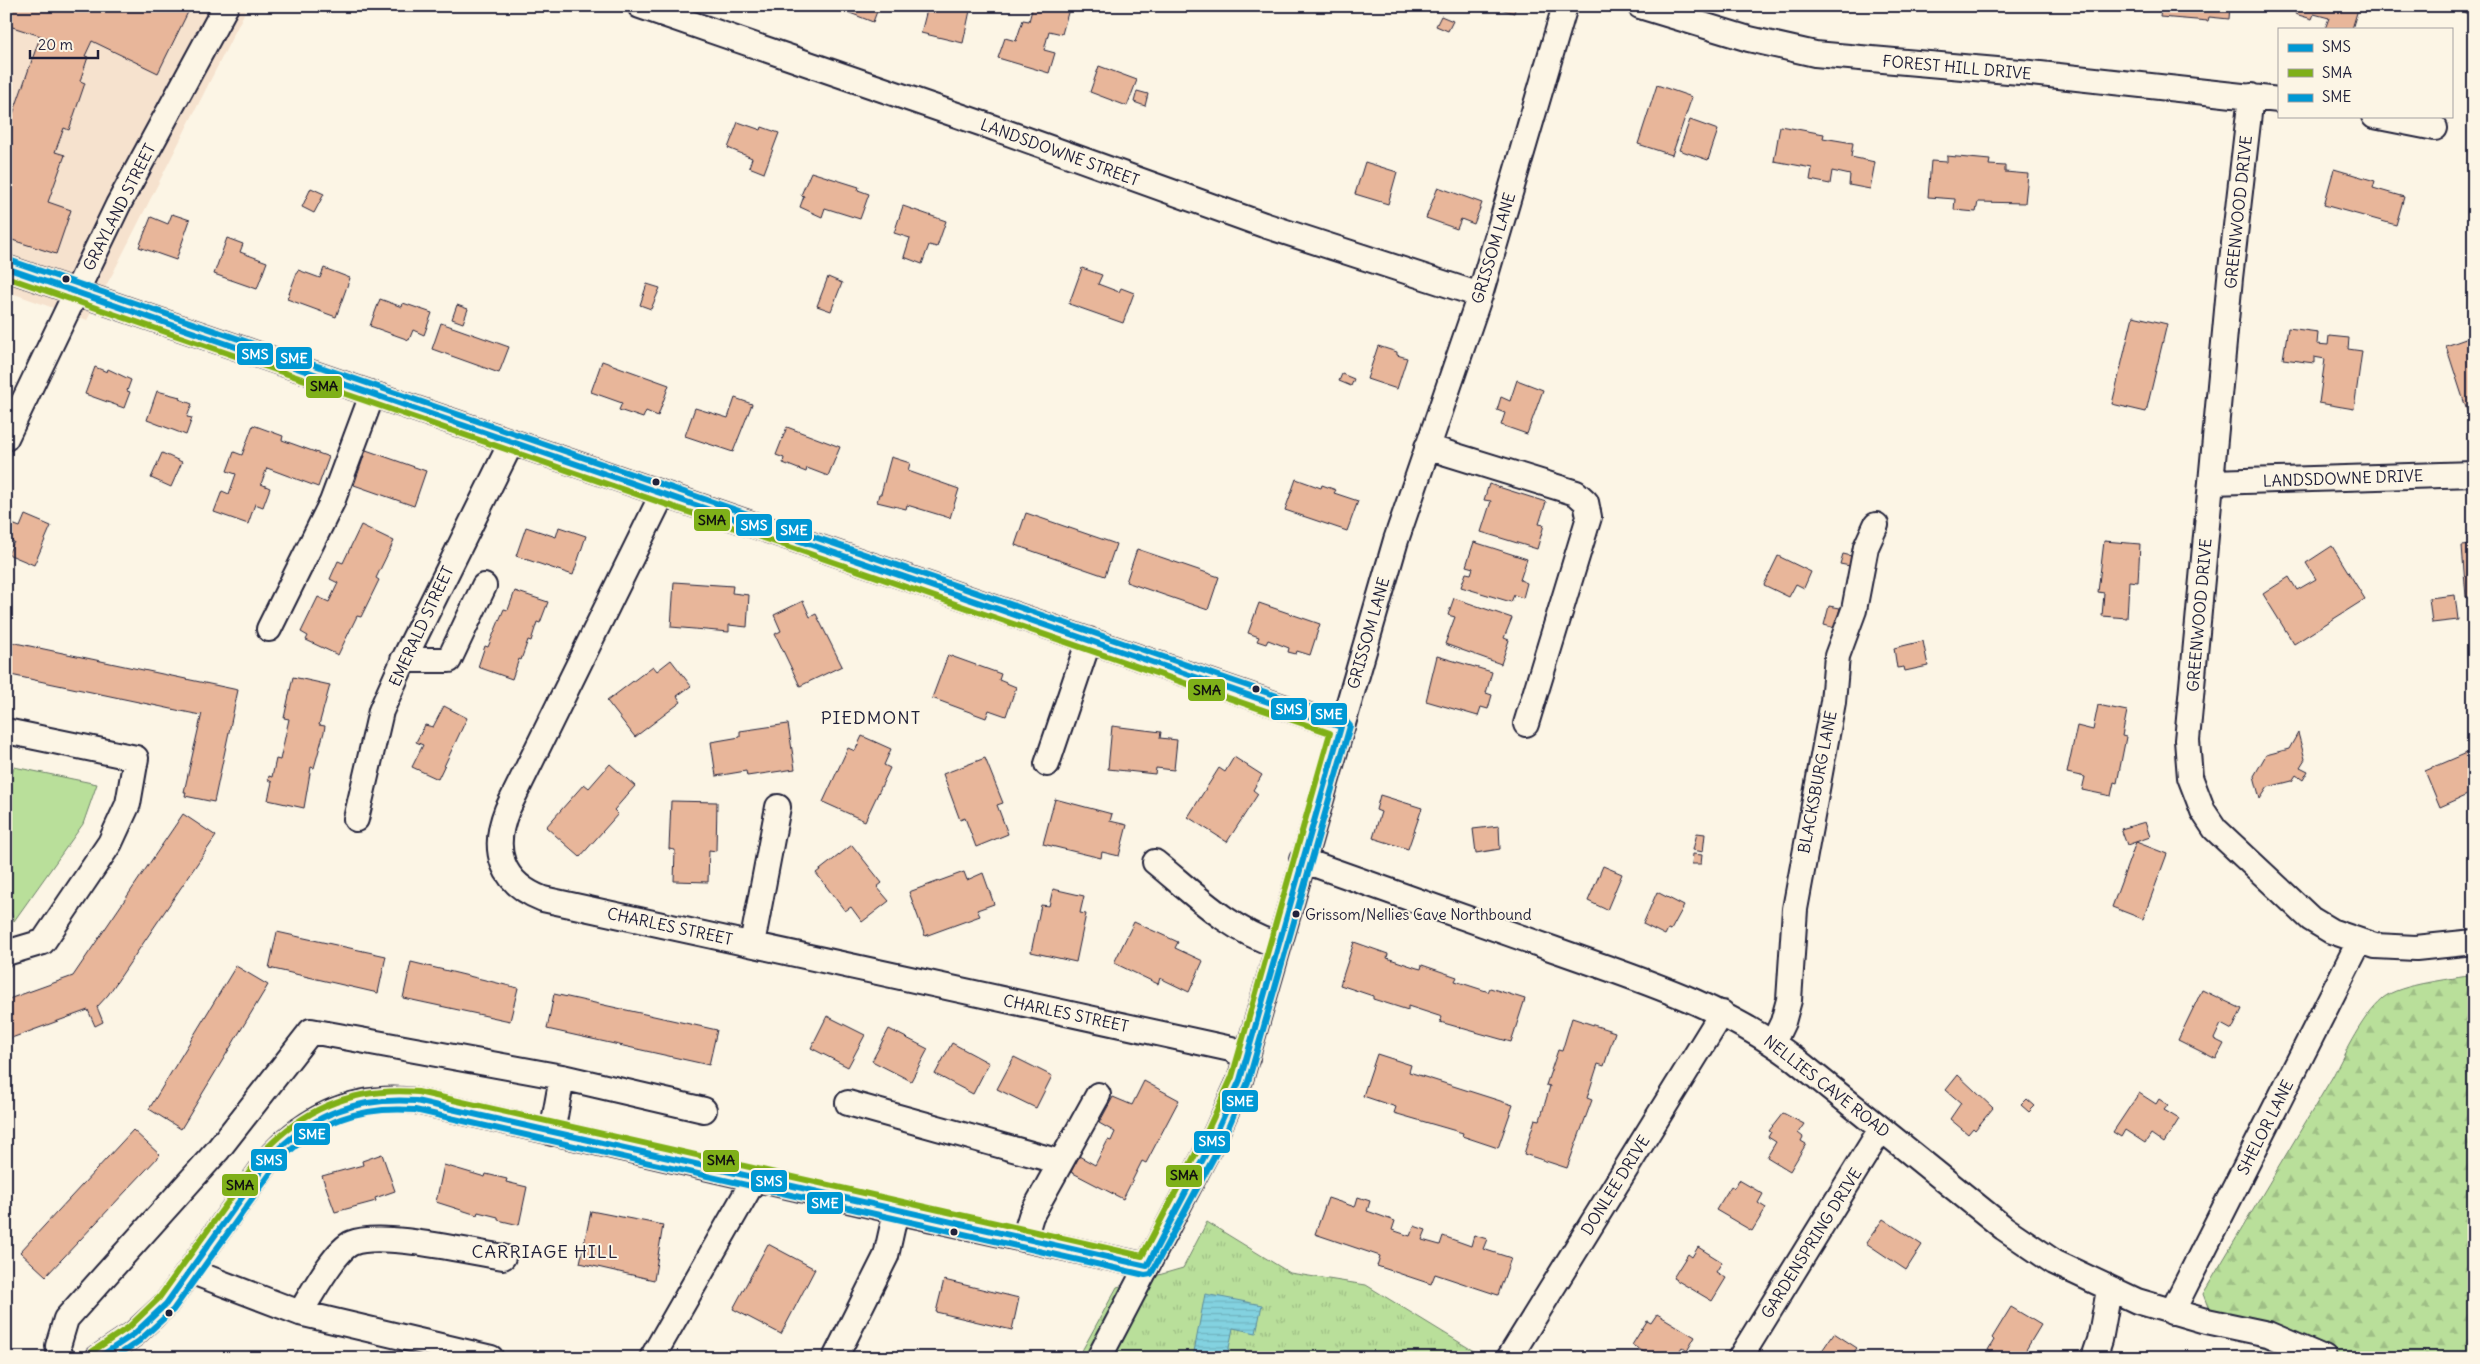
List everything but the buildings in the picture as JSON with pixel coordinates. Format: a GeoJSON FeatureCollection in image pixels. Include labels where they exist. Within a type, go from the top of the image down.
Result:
{"type":"FeatureCollection","features":[{"type":"Feature","properties":{"kind":"street","name":"GRAYLAND STREET"},"geometry":{"type":"LineString","coordinates":[[6,438],[118,205],[226,6]]}},
{"type":"Feature","properties":{"kind":"street","name":"LANDSDOWNE STREET"},"geometry":{"type":"LineString","coordinates":[[640,6],[986,125],[1264,225],[1480,295]]}},
{"type":"Feature","properties":{"kind":"street","name":"GRISSOM LANE"},"geometry":{"type":"LineString","coordinates":[[1099,1358],[1220,1124],[1247,1058],[1302,860],[1396,540],[1480,295],[1565,6]]}},
{"type":"Feature","properties":{"kind":"street","name":"FOREST HILL DRIVE"},"geometry":{"type":"LineString","coordinates":[[1640,6],[1749,39],[1815,54],[2278,100]]}},
{"type":"Feature","properties":{"kind":"street","name":"GREENWOOD DRIVE"},"geometry":{"type":"LineString","coordinates":[[2251,96],[2230,278],[2187,740],[2190,777],[2203,811],[2225,840],[2311,919],[2331,931],[2359,942],[2393,948],[2474,942]]}},
{"type":"Feature","properties":{"kind":"street"},"geometry":{"type":"LineString","coordinates":[[2384,118],[2435,128]]}},
{"type":"Feature","properties":{"kind":"street"},"geometry":{"type":"LineString","coordinates":[[6,268],[662,496],[1341,727]]}},
{"type":"Feature","properties":{"kind":"street"},"geometry":{"type":"LineString","coordinates":[[269,629],[332,502],[372,395]]}},
{"type":"Feature","properties":{"kind":"street","name":"EMERALD STREET"},"geometry":{"type":"LineString","coordinates":[[356,819],[382,711],[403,660],[511,443]]}},
{"type":"Feature","properties":{"kind":"street"},"geometry":{"type":"LineString","coordinates":[[1427,446],[1576,493],[1586,502],[1589,517],[1526,724]]}},
{"type":"Feature","properties":{"kind":"street","name":"LANDSDOWNE DRIVE"},"geometry":{"type":"LineString","coordinates":[[2212,482],[2474,474]]}},
{"type":"Feature","properties":{"kind":"street","name":"CHARLES STREET"},"geometry":{"type":"LineString","coordinates":[[662,496],[506,810],[498,844],[501,858],[510,877],[530,894],[543,899],[1232,1049],[1247,1058]]}},
{"type":"Feature","properties":{"kind":"street","name":"BLACKSBURG LANE"},"geometry":{"type":"LineString","coordinates":[[1773,1042],[1783,1022],[1788,1000],[1795,908],[1833,702],[1837,656],[1854,610],[1866,547],[1876,524]]}},
{"type":"Feature","properties":{"kind":"street"},"geometry":{"type":"LineString","coordinates":[[403,660],[449,660],[484,586]]}},
{"type":"Feature","properties":{"kind":"street"},"geometry":{"type":"LineString","coordinates":[[1047,764],[1089,640]]}},
{"type":"Feature","properties":{"kind":"street"},"geometry":{"type":"LineString","coordinates":[[6,731],[136,758],[128,804],[110,843],[43,942],[6,953]]}},
{"type":"Feature","properties":{"kind":"street"},"geometry":{"type":"LineString","coordinates":[[752,944],[778,807]]}},
{"type":"Feature","properties":{"kind":"street","name":"NELLIES CAVE ROAD"},"geometry":{"type":"LineString","coordinates":[[1302,860],[1630,976],[1722,1013],[1773,1042],[2020,1239],[2054,1262],[2109,1290],[2172,1312],[2268,1334],[2322,1357]]}},
{"type":"Feature","properties":{"kind":"street"},"geometry":{"type":"LineString","coordinates":[[1154,862],[1235,927],[1262,941],[1278,946]]}},
{"type":"Feature","properties":{"kind":"street","name":"SHELOR LANE"},"geometry":{"type":"LineString","coordinates":[[2172,1312],[2359,942]]}},
{"type":"Feature","properties":{"kind":"street","name":"DONLEE DRIVE"},"geometry":{"type":"LineString","coordinates":[[1509,1358],[1722,1013]]}},
{"type":"Feature","properties":{"kind":"street"},"geometry":{"type":"LineString","coordinates":[[61,1358],[58,1346],[66,1319],[217,1151],[311,1031],[562,1077],[704,1110]]}},
{"type":"Feature","properties":{"kind":"street"},"geometry":{"type":"LineString","coordinates":[[552,1133],[562,1077]]}},
{"type":"Feature","properties":{"kind":"street"},"geometry":{"type":"LineString","coordinates":[[1024,1239],[1031,1216],[1098,1095]]}},
{"type":"Feature","properties":{"kind":"street"},"geometry":{"type":"LineString","coordinates":[[98,1358],[146,1325],[166,1304],[273,1154],[289,1137],[327,1112],[354,1103],[399,1099],[1147,1266]]}},
{"type":"Feature","properties":{"kind":"street"},"geometry":{"type":"LineString","coordinates":[[848,1103],[1060,1162]]}},
{"type":"Feature","properties":{"kind":"street","name":"GARDENSPRING DRIVE"},"geometry":{"type":"LineString","coordinates":[[1740,1358],[1881,1129]]}},
{"type":"Feature","properties":{"kind":"street"},"geometry":{"type":"LineString","coordinates":[[652,1358],[755,1178]]}},
{"type":"Feature","properties":{"kind":"street"},"geometry":{"type":"LineString","coordinates":[[835,1358],[886,1256],[896,1211]]}},
{"type":"Feature","properties":{"kind":"street"},"geometry":{"type":"LineString","coordinates":[[300,1313],[328,1268],[351,1244],[376,1239],[395,1240],[503,1257]]}},
{"type":"Feature","properties":{"kind":"street"},"geometry":{"type":"LineString","coordinates":[[190,1271],[300,1313],[491,1358]]}},
{"type":"Feature","properties":{"kind":"street"},"geometry":{"type":"LineString","coordinates":[[2094,1358],[2100,1340],[2109,1290]]}},
{"type":"Feature","properties":{"kind":"shaded area"},"geometry":{"type":"Polygon","coordinates":[[[6,6],[248,6],[113,273],[87,320],[6,291],[6,6]]]}},
{"type":"Feature","properties":{"kind":"green space"},"geometry":{"type":"Polygon","coordinates":[[[14,767],[97,784],[83,824],[14,921],[6,898],[6,795],[14,767]]]}},
{"type":"Feature","properties":{"kind":"green space"},"geometry":{"type":"Polygon","coordinates":[[[2474,975],[2474,1358],[2297,1358],[2218,1333],[2203,1294],[2368,1014],[2383,998],[2401,989],[2474,975]]]}},
{"type":"Feature","properties":{"kind":"green space"},"geometry":{"type":"Polygon","coordinates":[[[1207,1222],[1290,1273],[1366,1285],[1485,1358],[1078,1358],[1117,1287],[1183,1268],[1207,1222]]]}},
{"type":"Feature","properties":{"kind":"water"},"geometry":{"type":"Polygon","coordinates":[[[1205,1294],[1262,1305],[1256,1333],[1233,1328],[1227,1358],[1193,1357],[1205,1294]]]}},
{"type":"Feature","properties":{"kind":"transit line","name":"SME"},"geometry":{"type":"LineString","coordinates":[[9,260],[1344,719],[1350,726],[1248,1082],[1221,1144],[1151,1274],[1145,1275],[415,1110],[394,1109],[358,1114],[341,1119],[325,1126],[295,1146],[280,1160],[173,1310],[139,1341],[114,1358]]}},
{"type":"Feature","properties":{"kind":"transit line","name":"SMS"},"geometry":{"type":"LineString","coordinates":[[6,268],[1341,727],[1240,1080],[1213,1140],[1147,1266],[416,1101],[394,1100],[356,1105],[338,1111],[321,1118],[289,1140],[273,1154],[166,1304],[134,1334],[98,1358]]}},
{"type":"Feature","properties":{"kind":"transit line","name":"SMA"},"geometry":{"type":"LineString","coordinates":[[6,277],[1330,733],[1232,1077],[1205,1136],[1142,1256],[418,1092],[396,1091],[355,1096],[335,1102],[299,1121],[282,1134],[266,1149],[159,1298],[129,1327],[93,1351]]}},
{"type":"Feature","properties":{"kind":"place","name":"Grissom/Nellies Cave Northbound"},"geometry":{"type":"Point","coordinates":[1296,914]}},
{"type":"Feature","properties":{"kind":"district","name":"PIEDMONT"},"geometry":{"type":"Point","coordinates":[871,718]}},
{"type":"Feature","properties":{"kind":"district","name":"CARRIAGE HILL"},"geometry":{"type":"Point","coordinates":[545,1252]}}]}
